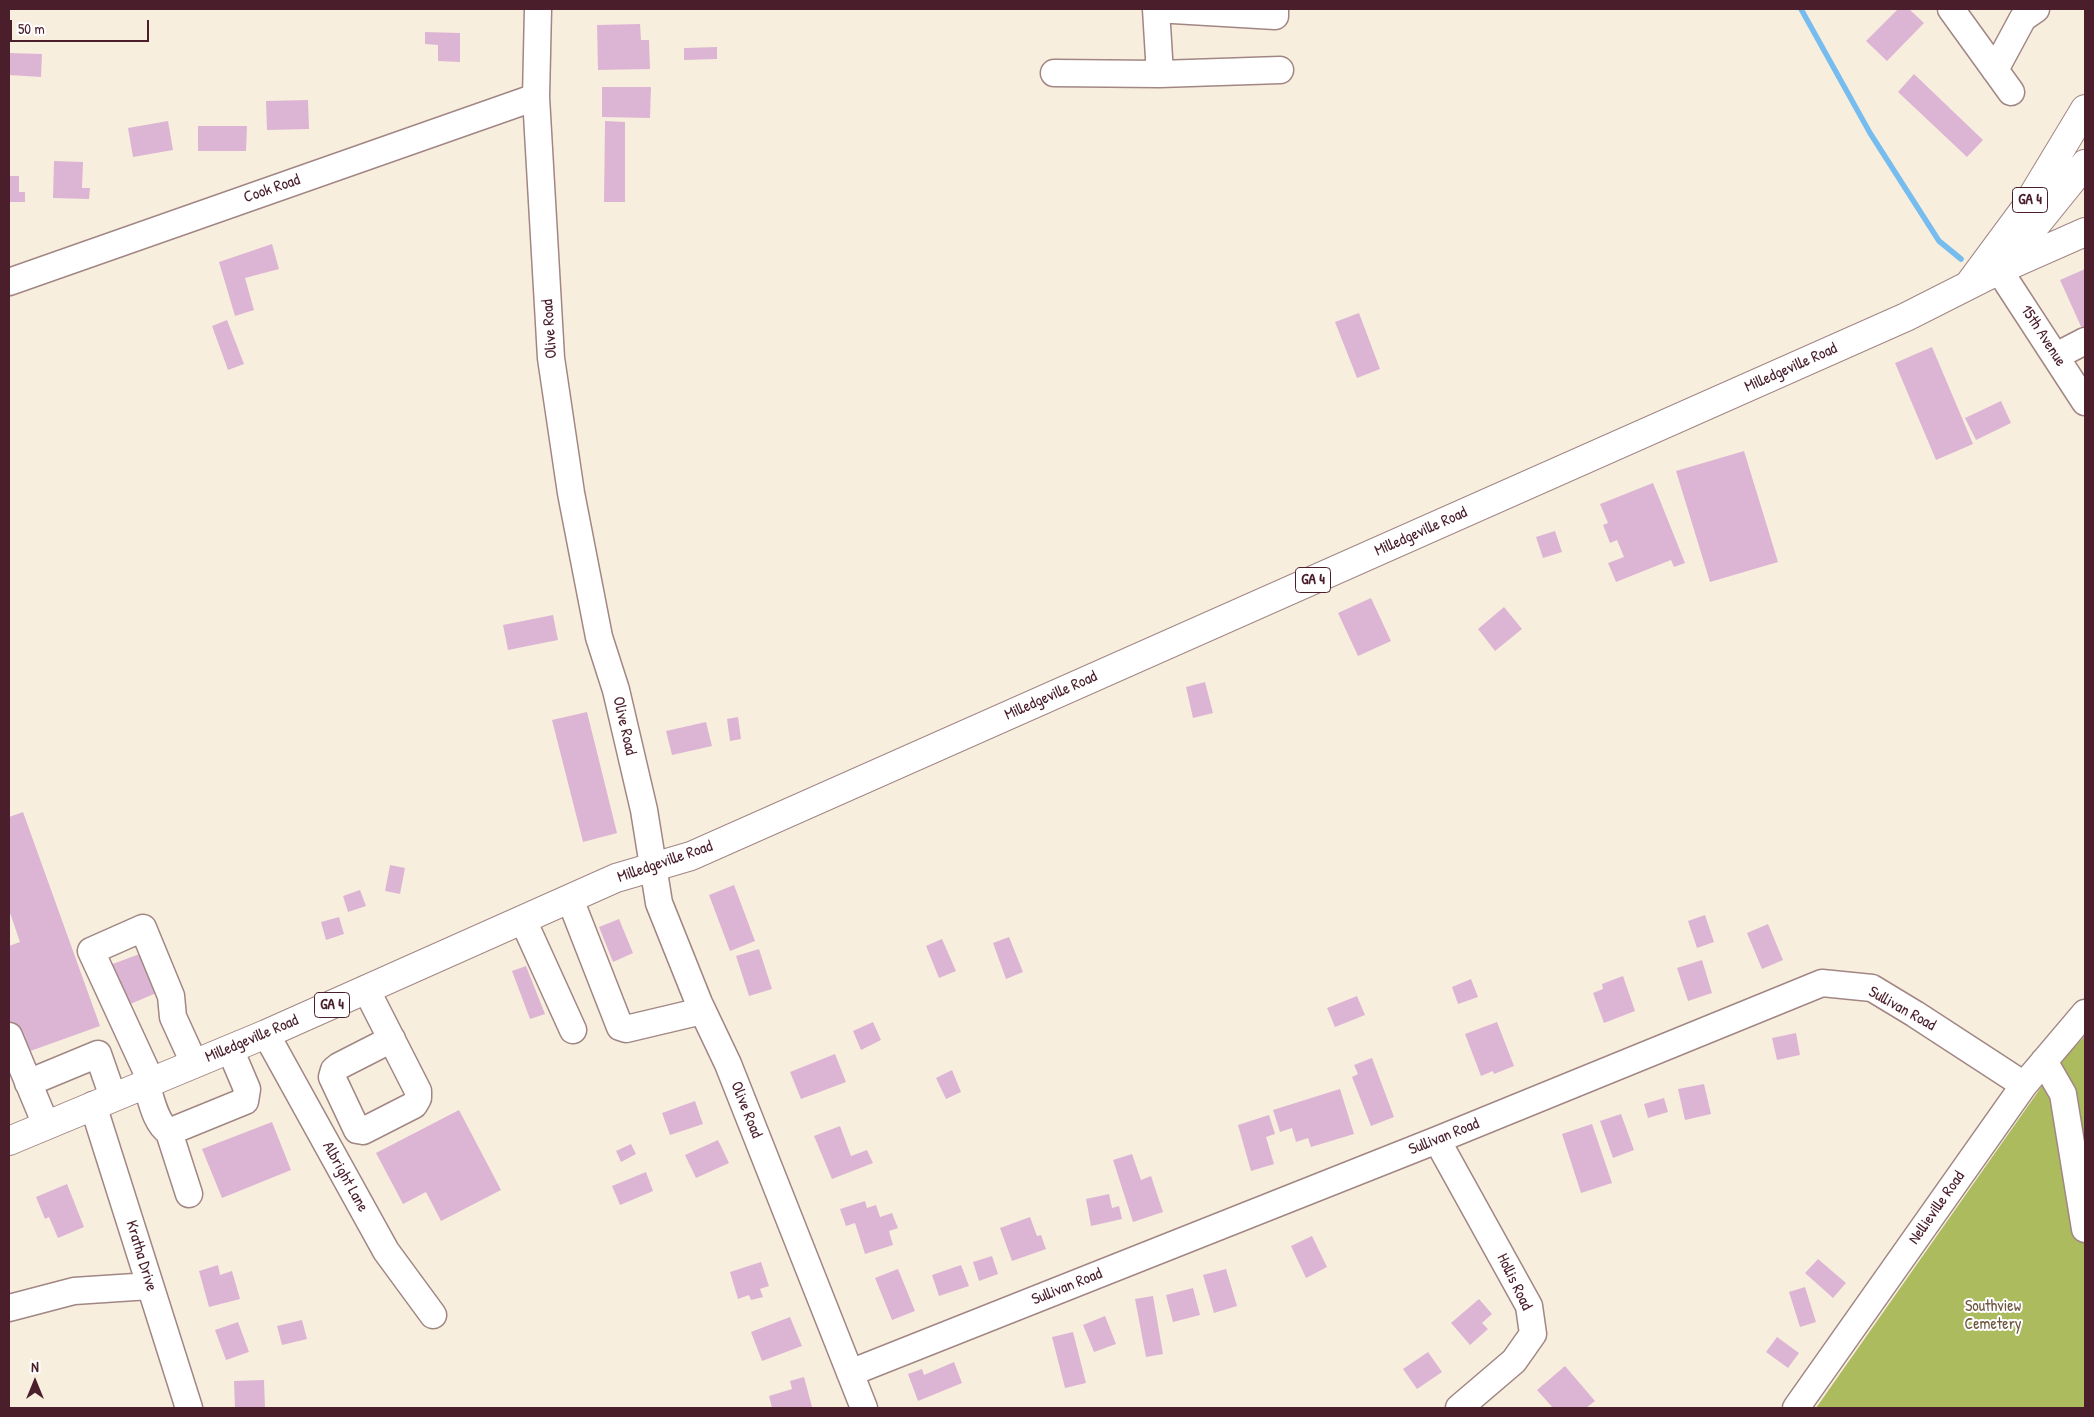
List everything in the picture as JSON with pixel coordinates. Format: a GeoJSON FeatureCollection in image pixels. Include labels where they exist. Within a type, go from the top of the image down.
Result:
{"type":"FeatureCollection","features":[{"type":"Feature","properties":{"kind":"main road","name":"GA 4"},"geometry":{"type":"LineString","coordinates":[[1968,286],[2024,210],[2085,109]]}},
{"type":"Feature","properties":{"kind":"main road","name":"GA 4"},"geometry":{"type":"LineString","coordinates":[[1999,270],[2085,164]]}},
{"type":"Feature","properties":{"kind":"main road","name":"Milledgeville Road"},"geometry":{"type":"LineString","coordinates":[[9,1141],[266,1034],[616,878],[700,852],[1906,317],[1999,270],[2085,232]]}},
{"type":"Feature","properties":{"kind":"street","name":"Olive Road"},"geometry":{"type":"LineString","coordinates":[[538,9],[536,97],[551,358],[569,483],[599,636],[616,690],[644,810],[660,903],[702,1010],[728,1064],[864,1408]]}},
{"type":"Feature","properties":{"kind":"street"},"geometry":{"type":"LineString","coordinates":[[1144,9],[1275,16],[1275,9]]}},
{"type":"Feature","properties":{"kind":"street"},"geometry":{"type":"LineString","coordinates":[[1156,9],[1160,74]]}},
{"type":"Feature","properties":{"kind":"street"},"geometry":{"type":"LineString","coordinates":[[1951,9],[2011,92]]}},
{"type":"Feature","properties":{"kind":"street"},"geometry":{"type":"LineString","coordinates":[[1995,70],[2023,18],[2036,9]]}},
{"type":"Feature","properties":{"kind":"street"},"geometry":{"type":"LineString","coordinates":[[1054,73],[1160,74],[1280,70]]}},
{"type":"Feature","properties":{"kind":"street","name":"Cook Road"},"geometry":{"type":"LineString","coordinates":[[11,280],[536,97]]}},
{"type":"Feature","properties":{"kind":"street","name":"15th Avenue"},"geometry":{"type":"LineString","coordinates":[[1999,270],[2085,402]]}},
{"type":"Feature","properties":{"kind":"street"},"geometry":{"type":"LineString","coordinates":[[2056,356],[2085,341]]}},
{"type":"Feature","properties":{"kind":"street"},"geometry":{"type":"LineString","coordinates":[[570,899],[620,1027],[626,1029],[702,1010]]}},
{"type":"Feature","properties":{"kind":"street"},"geometry":{"type":"LineString","coordinates":[[523,920],[573,1030]]}},
{"type":"Feature","properties":{"kind":"street"},"geometry":{"type":"LineString","coordinates":[[189,1194],[169,1132],[159,1122],[148,1082],[91,951],[143,928],[171,996],[173,1017],[194,1063]]}},
{"type":"Feature","properties":{"kind":"street","name":"Sullivan Road"},"geometry":{"type":"LineString","coordinates":[[850,1373],[1438,1140],[1822,983],[1872,988],[2024,1085]]}},
{"type":"Feature","properties":{"kind":"street"},"geometry":{"type":"LineString","coordinates":[[366,989],[392,1039]]}},
{"type":"Feature","properties":{"kind":"street","name":"Nellieville Road"},"geometry":{"type":"LineString","coordinates":[[1796,1408],[2024,1085],[2085,1013]]}},
{"type":"Feature","properties":{"kind":"street","name":"Albright Lane"},"geometry":{"type":"LineString","coordinates":[[266,1034],[386,1250],[433,1315]]}},
{"type":"Feature","properties":{"kind":"street"},"geometry":{"type":"LineString","coordinates":[[9,1036],[46,1125]]}},
{"type":"Feature","properties":{"kind":"street"},"geometry":{"type":"LineString","coordinates":[[169,1132],[245,1101],[247,1089],[230,1049]]}},
{"type":"Feature","properties":{"kind":"street","name":"Kratha Drive"},"geometry":{"type":"LineString","coordinates":[[28,1083],[98,1054],[103,1101],[150,1286],[188,1408]]}},
{"type":"Feature","properties":{"kind":"street"},"geometry":{"type":"LineString","coordinates":[[2044,1061],[2063,1094],[2085,1229]]}},
{"type":"Feature","properties":{"kind":"street","name":"Hollis Road"},"geometry":{"type":"LineString","coordinates":[[1438,1140],[1529,1306],[1533,1334],[1514,1360],[1459,1408]]}},
{"type":"Feature","properties":{"kind":"street"},"geometry":{"type":"LineString","coordinates":[[9,1308],[74,1291],[150,1286]]}},
{"type":"Feature","properties":{"kind":"green space","name":"Southview Cemetery"},"geometry":{"type":"Polygon","coordinates":[[[2085,1036],[2085,1408],[1816,1408],[2056,1066],[2085,1036]]]}},
{"type":"Feature","properties":{"kind":"building"},"geometry":{"type":"Polygon","coordinates":[[[1898,9],[1909,9],[1924,23],[1887,61],[1866,41],[1898,9]]]}},
{"type":"Feature","properties":{"kind":"building"},"geometry":{"type":"Polygon","coordinates":[[[640,24],[641,40],[649,40],[650,69],[598,70],[597,25],[640,24]]]}},
{"type":"Feature","properties":{"kind":"building"},"geometry":{"type":"Polygon","coordinates":[[[425,32],[460,33],[460,62],[438,61],[438,45],[425,44],[425,32]]]}},
{"type":"Feature","properties":{"kind":"building"},"geometry":{"type":"Polygon","coordinates":[[[717,47],[717,59],[684,60],[684,48],[717,47]]]}},
{"type":"Feature","properties":{"kind":"building"},"geometry":{"type":"Polygon","coordinates":[[[9,53],[42,54],[41,77],[9,75],[9,53]]]}},
{"type":"Feature","properties":{"kind":"building"},"geometry":{"type":"Polygon","coordinates":[[[1914,74],[1983,140],[1967,157],[1898,92],[1914,74]]]}},
{"type":"Feature","properties":{"kind":"building"},"geometry":{"type":"Polygon","coordinates":[[[602,87],[651,87],[650,118],[602,117],[602,87]]]}},
{"type":"Feature","properties":{"kind":"building"},"geometry":{"type":"Polygon","coordinates":[[[308,100],[309,129],[267,130],[266,101],[308,100]]]}},
{"type":"Feature","properties":{"kind":"building"},"geometry":{"type":"Polygon","coordinates":[[[168,121],[173,150],[133,157],[128,128],[168,121]]]}},
{"type":"Feature","properties":{"kind":"building"},"geometry":{"type":"Polygon","coordinates":[[[605,121],[625,122],[625,202],[604,202],[605,121]]]}},
{"type":"Feature","properties":{"kind":"building"},"geometry":{"type":"Polygon","coordinates":[[[198,126],[247,126],[246,151],[198,151],[198,126]]]}},
{"type":"Feature","properties":{"kind":"building"},"geometry":{"type":"Polygon","coordinates":[[[54,161],[83,162],[82,188],[90,188],[89,199],[53,198],[54,161]]]}},
{"type":"Feature","properties":{"kind":"building"},"geometry":{"type":"Polygon","coordinates":[[[9,176],[19,176],[19,192],[25,192],[25,202],[9,202],[9,176]]]}},
{"type":"Feature","properties":{"kind":"building"},"geometry":{"type":"Polygon","coordinates":[[[272,244],[279,269],[245,278],[254,310],[235,316],[219,262],[272,244]]]}},
{"type":"Feature","properties":{"kind":"building"},"geometry":{"type":"Polygon","coordinates":[[[2085,269],[2085,330],[2083,331],[2060,280],[2085,269]]]}},
{"type":"Feature","properties":{"kind":"building"},"geometry":{"type":"Polygon","coordinates":[[[1359,313],[1380,369],[1357,378],[1335,322],[1359,313]]]}},
{"type":"Feature","properties":{"kind":"building"},"geometry":{"type":"Polygon","coordinates":[[[227,320],[244,364],[228,370],[212,326],[227,320]]]}},
{"type":"Feature","properties":{"kind":"building"},"geometry":{"type":"Polygon","coordinates":[[[1932,347],[1973,444],[1936,460],[1895,363],[1932,347]]]}},
{"type":"Feature","properties":{"kind":"building"},"geometry":{"type":"Polygon","coordinates":[[[2001,401],[2011,423],[1976,440],[1965,418],[2001,401]]]}},
{"type":"Feature","properties":{"kind":"building"},"geometry":{"type":"Polygon","coordinates":[[[1744,451],[1778,562],[1710,582],[1676,471],[1744,451]]]}},
{"type":"Feature","properties":{"kind":"building"},"geometry":{"type":"Polygon","coordinates":[[[1653,483],[1685,563],[1674,567],[1671,560],[1616,582],[1608,563],[1624,557],[1617,540],[1610,543],[1603,525],[1608,523],[1600,504],[1653,483]]]}},
{"type":"Feature","properties":{"kind":"building"},"geometry":{"type":"Polygon","coordinates":[[[1555,531],[1562,552],[1543,558],[1536,537],[1555,531]]]}},
{"type":"Feature","properties":{"kind":"building"},"geometry":{"type":"Polygon","coordinates":[[[1371,598],[1391,641],[1358,656],[1338,613],[1371,598]]]}},
{"type":"Feature","properties":{"kind":"building"},"geometry":{"type":"Polygon","coordinates":[[[1504,607],[1522,629],[1495,651],[1478,629],[1504,607]]]}},
{"type":"Feature","properties":{"kind":"building"},"geometry":{"type":"Polygon","coordinates":[[[553,615],[558,640],[508,650],[503,625],[553,615]]]}},
{"type":"Feature","properties":{"kind":"building"},"geometry":{"type":"Polygon","coordinates":[[[1205,682],[1213,713],[1193,718],[1186,687],[1205,682]]]}},
{"type":"Feature","properties":{"kind":"building"},"geometry":{"type":"Polygon","coordinates":[[[587,712],[617,833],[583,842],[552,720],[587,712]]]}},
{"type":"Feature","properties":{"kind":"building"},"geometry":{"type":"Polygon","coordinates":[[[738,717],[741,739],[730,741],[727,719],[738,717]]]}},
{"type":"Feature","properties":{"kind":"building"},"geometry":{"type":"Polygon","coordinates":[[[706,722],[712,746],[672,755],[666,731],[706,722]]]}},
{"type":"Feature","properties":{"kind":"building"},"geometry":{"type":"Polygon","coordinates":[[[23,812],[100,1026],[22,1054],[9,1018],[9,946],[20,942],[9,910],[9,817],[23,812]]]}},
{"type":"Feature","properties":{"kind":"building"},"geometry":{"type":"Polygon","coordinates":[[[390,865],[405,868],[400,894],[385,891],[390,865]]]}},
{"type":"Feature","properties":{"kind":"building"},"geometry":{"type":"Polygon","coordinates":[[[734,885],[755,941],[730,951],[709,895],[734,885]]]}},
{"type":"Feature","properties":{"kind":"building"},"geometry":{"type":"Polygon","coordinates":[[[360,890],[366,906],[348,912],[343,896],[360,890]]]}},
{"type":"Feature","properties":{"kind":"building"},"geometry":{"type":"Polygon","coordinates":[[[1705,915],[1714,942],[1697,948],[1688,921],[1705,915]]]}},
{"type":"Feature","properties":{"kind":"building"},"geometry":{"type":"Polygon","coordinates":[[[339,917],[344,934],[326,940],[321,922],[339,917]]]}},
{"type":"Feature","properties":{"kind":"building"},"geometry":{"type":"Polygon","coordinates":[[[619,919],[633,953],[613,962],[599,927],[619,919]]]}},
{"type":"Feature","properties":{"kind":"building"},"geometry":{"type":"Polygon","coordinates":[[[1768,924],[1783,960],[1762,969],[1747,933],[1768,924]]]}},
{"type":"Feature","properties":{"kind":"building"},"geometry":{"type":"Polygon","coordinates":[[[1009,937],[1023,972],[1006,979],[993,943],[1009,937]]]}},
{"type":"Feature","properties":{"kind":"building"},"geometry":{"type":"Polygon","coordinates":[[[942,939],[956,971],[939,978],[926,946],[942,939]]]}},
{"type":"Feature","properties":{"kind":"building"},"geometry":{"type":"Polygon","coordinates":[[[759,949],[772,989],[749,996],[736,956],[759,949]]]}},
{"type":"Feature","properties":{"kind":"building"},"geometry":{"type":"Polygon","coordinates":[[[145,952],[161,991],[128,1005],[110,965],[145,952]]]}},
{"type":"Feature","properties":{"kind":"building"},"geometry":{"type":"Polygon","coordinates":[[[1702,960],[1712,993],[1688,1001],[1677,968],[1702,960]]]}},
{"type":"Feature","properties":{"kind":"building"},"geometry":{"type":"Polygon","coordinates":[[[526,966],[545,1014],[530,1019],[512,971],[526,966]]]}},
{"type":"Feature","properties":{"kind":"building"},"geometry":{"type":"Polygon","coordinates":[[[1623,976],[1635,1011],[1604,1023],[1593,993],[1603,989],[1602,984],[1623,976]]]}},
{"type":"Feature","properties":{"kind":"building"},"geometry":{"type":"Polygon","coordinates":[[[1471,979],[1478,997],[1458,1004],[1452,987],[1471,979]]]}},
{"type":"Feature","properties":{"kind":"building"},"geometry":{"type":"Polygon","coordinates":[[[1357,996],[1365,1015],[1335,1027],[1327,1008],[1357,996]]]}},
{"type":"Feature","properties":{"kind":"building"},"geometry":{"type":"Polygon","coordinates":[[[873,1022],[881,1040],[861,1050],[853,1031],[873,1022]]]}},
{"type":"Feature","properties":{"kind":"building"},"geometry":{"type":"Polygon","coordinates":[[[1497,1022],[1514,1066],[1494,1074],[1493,1071],[1481,1076],[1465,1034],[1497,1022]]]}},
{"type":"Feature","properties":{"kind":"building"},"geometry":{"type":"Polygon","coordinates":[[[1796,1033],[1800,1055],[1777,1060],[1772,1038],[1796,1033]]]}},
{"type":"Feature","properties":{"kind":"building"},"geometry":{"type":"Polygon","coordinates":[[[835,1054],[846,1082],[801,1099],[790,1072],[835,1054]]]}},
{"type":"Feature","properties":{"kind":"building"},"geometry":{"type":"Polygon","coordinates":[[[1372,1058],[1394,1117],[1371,1126],[1352,1077],[1358,1074],[1354,1065],[1372,1058]]]}},
{"type":"Feature","properties":{"kind":"building"},"geometry":{"type":"Polygon","coordinates":[[[952,1070],[961,1092],[946,1099],[936,1078],[952,1070]]]}},
{"type":"Feature","properties":{"kind":"building"},"geometry":{"type":"Polygon","coordinates":[[[1704,1084],[1711,1114],[1685,1120],[1678,1089],[1704,1084]]]}},
{"type":"Feature","properties":{"kind":"building"},"geometry":{"type":"Polygon","coordinates":[[[1340,1089],[1354,1134],[1311,1147],[1308,1138],[1296,1142],[1292,1128],[1280,1132],[1273,1110],[1340,1089]]]}},
{"type":"Feature","properties":{"kind":"building"},"geometry":{"type":"Polygon","coordinates":[[[1664,1098],[1668,1112],[1648,1118],[1644,1104],[1664,1098]]]}},
{"type":"Feature","properties":{"kind":"building"},"geometry":{"type":"Polygon","coordinates":[[[695,1101],[703,1124],[670,1135],[662,1113],[695,1101]]]}},
{"type":"Feature","properties":{"kind":"building"},"geometry":{"type":"Polygon","coordinates":[[[459,1110],[501,1190],[441,1221],[426,1192],[403,1204],[376,1153],[459,1110]]]}},
{"type":"Feature","properties":{"kind":"building"},"geometry":{"type":"Polygon","coordinates":[[[1621,1114],[1634,1150],[1613,1158],[1600,1121],[1621,1114]]]}},
{"type":"Feature","properties":{"kind":"building"},"geometry":{"type":"Polygon","coordinates":[[[1269,1115],[1275,1134],[1266,1137],[1274,1164],[1251,1171],[1238,1125],[1269,1115]]]}},
{"type":"Feature","properties":{"kind":"building"},"geometry":{"type":"Polygon","coordinates":[[[272,1122],[291,1170],[222,1198],[202,1149],[272,1122]]]}},
{"type":"Feature","properties":{"kind":"building"},"geometry":{"type":"Polygon","coordinates":[[[1592,1124],[1612,1183],[1581,1193],[1562,1134],[1592,1124]]]}},
{"type":"Feature","properties":{"kind":"building"},"geometry":{"type":"Polygon","coordinates":[[[840,1126],[851,1156],[867,1150],[873,1163],[832,1179],[814,1136],[840,1126]]]}},
{"type":"Feature","properties":{"kind":"building"},"geometry":{"type":"Polygon","coordinates":[[[718,1140],[729,1163],[696,1178],[685,1155],[718,1140]]]}},
{"type":"Feature","properties":{"kind":"building"},"geometry":{"type":"Polygon","coordinates":[[[631,1144],[636,1154],[621,1162],[616,1151],[631,1144]]]}},
{"type":"Feature","properties":{"kind":"building"},"geometry":{"type":"Polygon","coordinates":[[[1132,1154],[1141,1180],[1151,1176],[1163,1212],[1133,1222],[1113,1160],[1132,1154]]]}},
{"type":"Feature","properties":{"kind":"building"},"geometry":{"type":"Polygon","coordinates":[[[646,1172],[653,1191],[620,1205],[612,1186],[646,1172]]]}},
{"type":"Feature","properties":{"kind":"building"},"geometry":{"type":"Polygon","coordinates":[[[67,1184],[84,1227],[58,1238],[49,1217],[45,1219],[36,1197],[67,1184]]]}},
{"type":"Feature","properties":{"kind":"building"},"geometry":{"type":"Polygon","coordinates":[[[1109,1194],[1112,1208],[1119,1206],[1122,1219],[1091,1226],[1086,1199],[1109,1194]]]}},
{"type":"Feature","properties":{"kind":"building"},"geometry":{"type":"Polygon","coordinates":[[[865,1201],[867,1208],[876,1205],[880,1217],[892,1213],[898,1228],[889,1231],[893,1245],[865,1254],[855,1223],[846,1226],[840,1209],[865,1201]]]}},
{"type":"Feature","properties":{"kind":"building"},"geometry":{"type":"Polygon","coordinates":[[[1030,1217],[1037,1236],[1041,1235],[1046,1249],[1012,1261],[1000,1228],[1030,1217]]]}},
{"type":"Feature","properties":{"kind":"building"},"geometry":{"type":"Polygon","coordinates":[[[1312,1236],[1327,1267],[1306,1278],[1291,1246],[1312,1236]]]}},
{"type":"Feature","properties":{"kind":"building"},"geometry":{"type":"Polygon","coordinates":[[[992,1256],[998,1274],[979,1281],[973,1262],[992,1256]]]}},
{"type":"Feature","properties":{"kind":"building"},"geometry":{"type":"Polygon","coordinates":[[[1818,1259],[1846,1283],[1833,1298],[1805,1273],[1818,1259]]]}},
{"type":"Feature","properties":{"kind":"building"},"geometry":{"type":"Polygon","coordinates":[[[761,1262],[769,1286],[760,1289],[763,1297],[751,1300],[749,1295],[738,1299],[730,1272],[761,1262]]]}},
{"type":"Feature","properties":{"kind":"building"},"geometry":{"type":"Polygon","coordinates":[[[218,1265],[220,1275],[232,1271],[240,1299],[209,1307],[199,1271],[218,1265]]]}},
{"type":"Feature","properties":{"kind":"building"},"geometry":{"type":"Polygon","coordinates":[[[961,1265],[969,1286],[939,1296],[932,1275],[961,1265]]]}},
{"type":"Feature","properties":{"kind":"building"},"geometry":{"type":"Polygon","coordinates":[[[898,1269],[915,1311],[892,1320],[875,1278],[898,1269]]]}},
{"type":"Feature","properties":{"kind":"building"},"geometry":{"type":"Polygon","coordinates":[[[1226,1269],[1237,1306],[1214,1313],[1203,1275],[1226,1269]]]}},
{"type":"Feature","properties":{"kind":"building"},"geometry":{"type":"Polygon","coordinates":[[[1805,1287],[1816,1322],[1800,1327],[1789,1292],[1805,1287]]]}},
{"type":"Feature","properties":{"kind":"building"},"geometry":{"type":"Polygon","coordinates":[[[1193,1288],[1200,1315],[1173,1322],[1166,1295],[1193,1288]]]}},
{"type":"Feature","properties":{"kind":"building"},"geometry":{"type":"Polygon","coordinates":[[[1153,1296],[1163,1354],[1146,1357],[1135,1299],[1153,1296]]]}},
{"type":"Feature","properties":{"kind":"building"},"geometry":{"type":"Polygon","coordinates":[[[1479,1299],[1492,1314],[1482,1323],[1488,1329],[1470,1345],[1451,1323],[1479,1299]]]}},
{"type":"Feature","properties":{"kind":"building"},"geometry":{"type":"Polygon","coordinates":[[[1105,1316],[1116,1344],[1094,1352],[1083,1325],[1105,1316]]]}},
{"type":"Feature","properties":{"kind":"building"},"geometry":{"type":"Polygon","coordinates":[[[790,1317],[802,1346],[762,1361],[751,1332],[790,1317]]]}},
{"type":"Feature","properties":{"kind":"building"},"geometry":{"type":"Polygon","coordinates":[[[302,1320],[307,1339],[282,1345],[277,1326],[302,1320]]]}},
{"type":"Feature","properties":{"kind":"building"},"geometry":{"type":"Polygon","coordinates":[[[238,1322],[249,1352],[226,1360],[215,1330],[238,1322]]]}},
{"type":"Feature","properties":{"kind":"building"},"geometry":{"type":"Polygon","coordinates":[[[1073,1332],[1086,1383],[1065,1388],[1052,1337],[1073,1332]]]}},
{"type":"Feature","properties":{"kind":"building"},"geometry":{"type":"Polygon","coordinates":[[[1777,1337],[1799,1353],[1788,1368],[1766,1352],[1777,1337]]]}},
{"type":"Feature","properties":{"kind":"building"},"geometry":{"type":"Polygon","coordinates":[[[1428,1352],[1442,1372],[1417,1389],[1403,1369],[1428,1352]]]}},
{"type":"Feature","properties":{"kind":"building"},"geometry":{"type":"Polygon","coordinates":[[[954,1362],[962,1383],[918,1401],[908,1374],[922,1369],[924,1375],[954,1362]]]}},
{"type":"Feature","properties":{"kind":"building"},"geometry":{"type":"Polygon","coordinates":[[[1565,1366],[1595,1401],[1586,1408],[1553,1408],[1537,1390],[1565,1366]]]}},
{"type":"Feature","properties":{"kind":"building"},"geometry":{"type":"Polygon","coordinates":[[[804,1377],[812,1407],[772,1408],[769,1396],[792,1389],[790,1381],[804,1377]]]}},
{"type":"Feature","properties":{"kind":"building"},"geometry":{"type":"Polygon","coordinates":[[[264,1380],[265,1408],[235,1408],[234,1381],[264,1380]]]}},
{"type":"Feature","properties":{"kind":"waterway"},"geometry":{"type":"LineString","coordinates":[[1801,9],[1870,133],[1939,241],[1961,259]]}}]}
